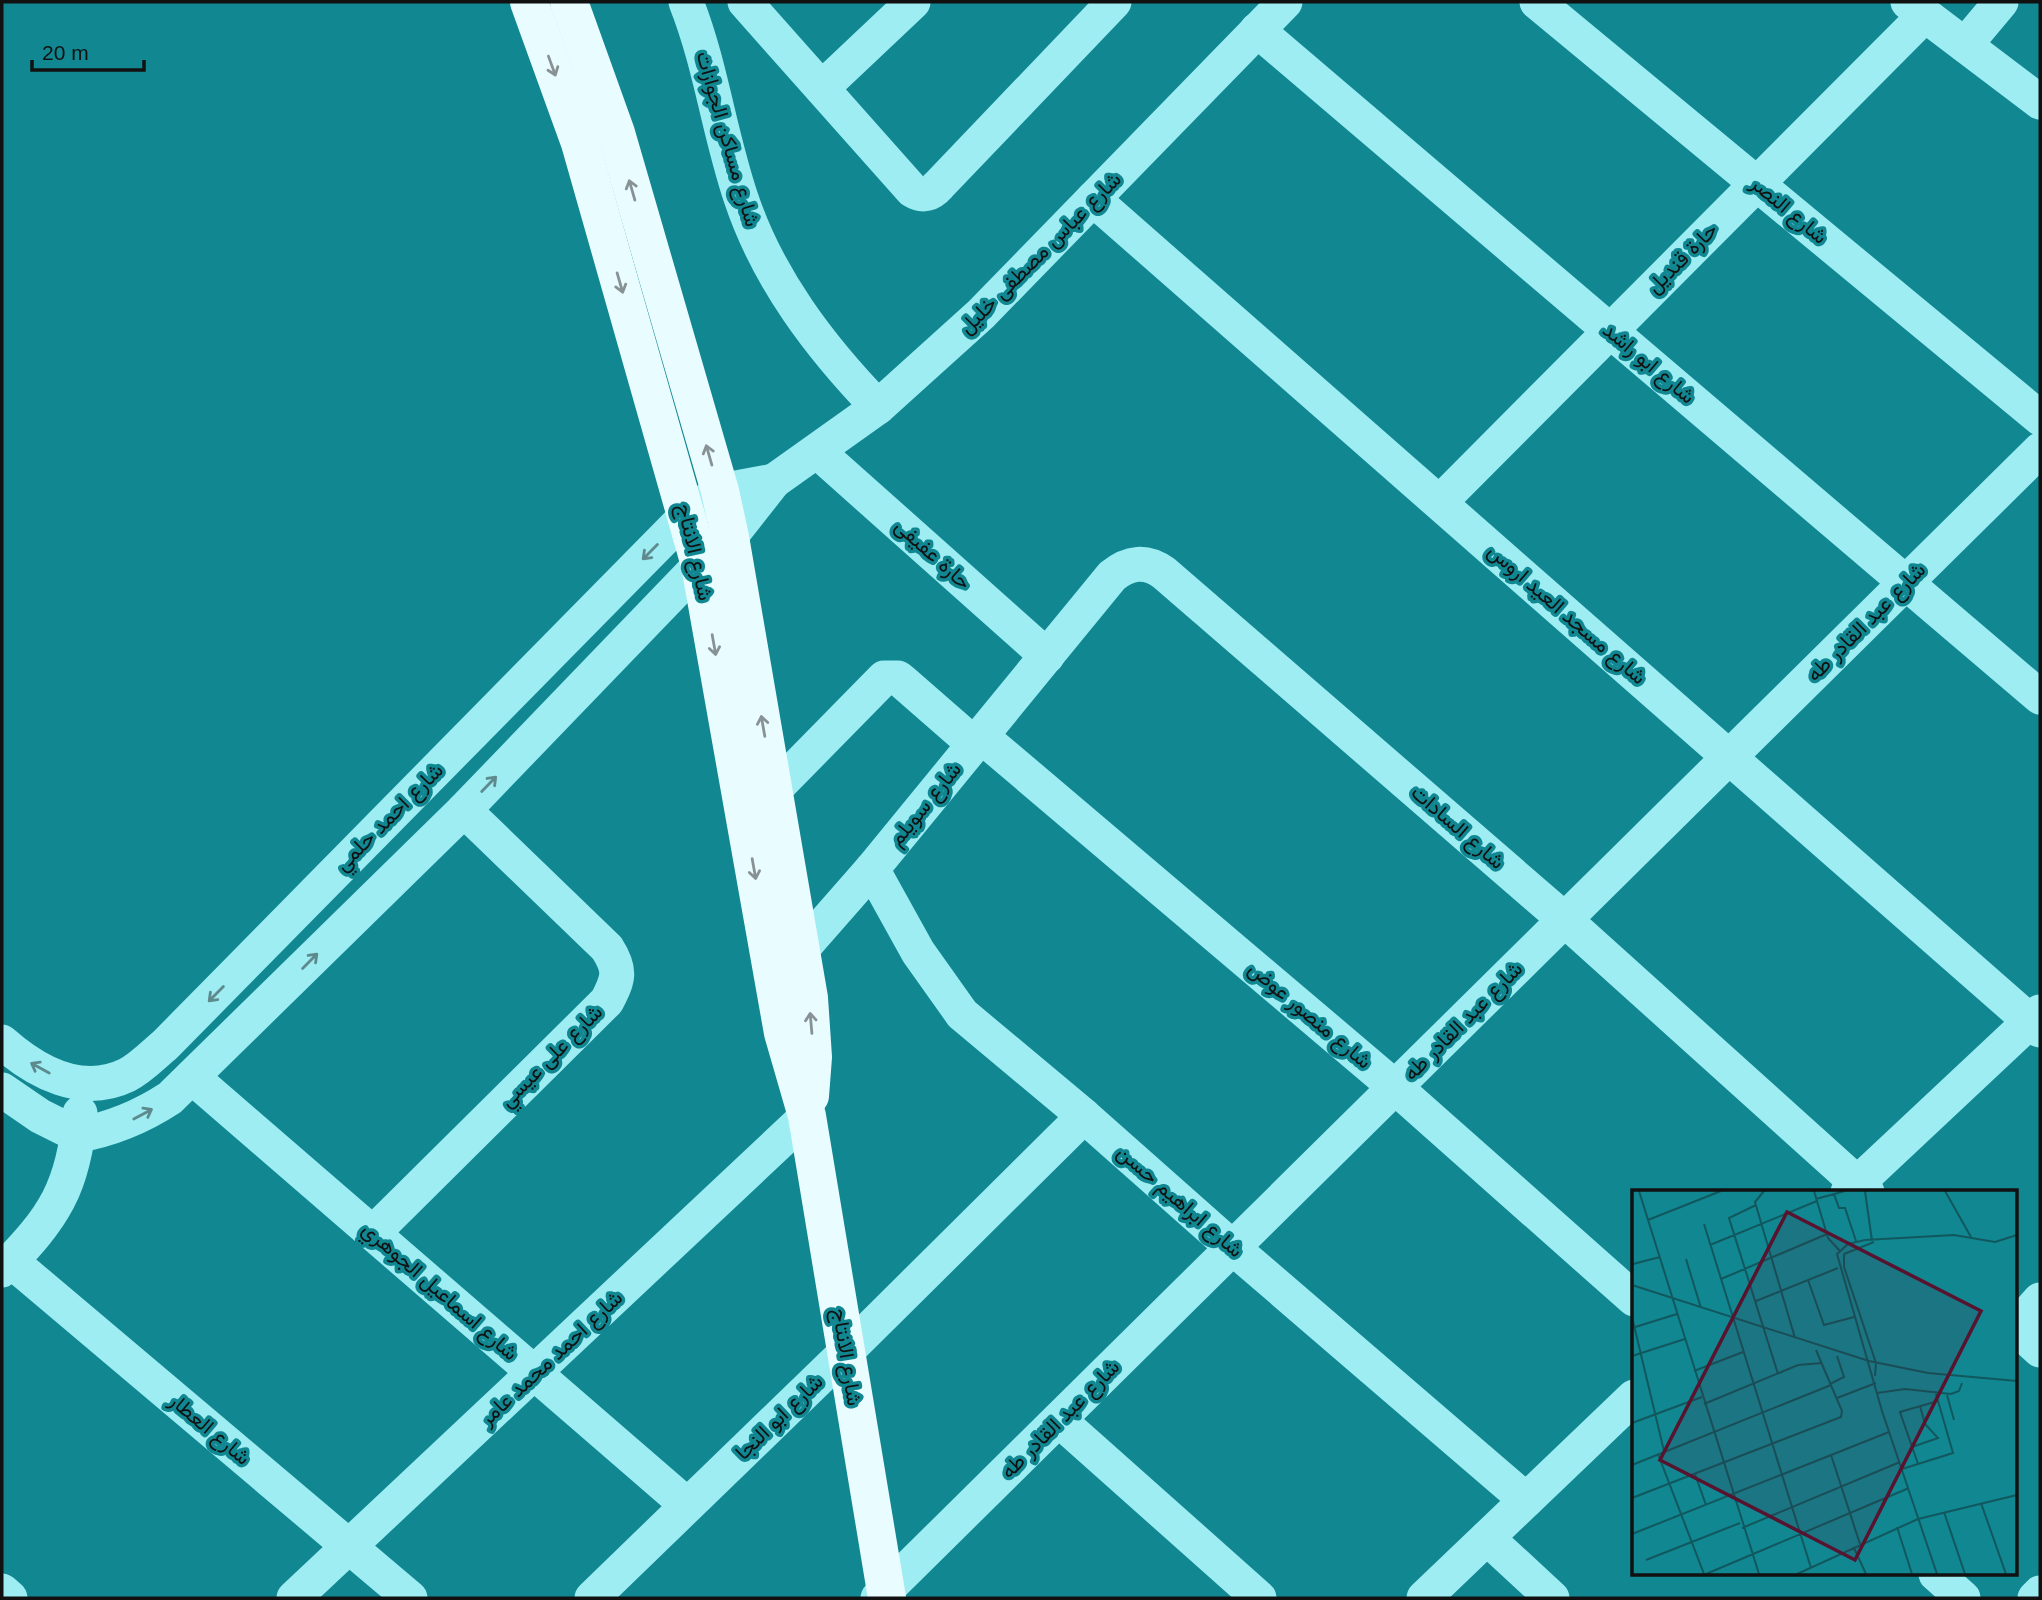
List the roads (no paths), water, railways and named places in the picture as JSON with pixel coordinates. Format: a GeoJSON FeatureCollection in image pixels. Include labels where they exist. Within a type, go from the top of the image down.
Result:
{"type":"FeatureCollection","features":[{"type":"Feature","properties":{"kind":"main road","name":"شارع الانتاج"},"geometry":{"type":"LineString","coordinates":[[529,2],[580,143],[700,565],[783,1033],[807,1116],[884,1596]]}},
{"type":"Feature","properties":{"kind":"main road","name":"شارع الانتاج"},"geometry":{"type":"LineString","coordinates":[[569,2],[616,133],[720,491],[730,537],[812,1027],[811,1086],[807,1116]]}},
{"type":"Feature","properties":{"kind":"street"},"geometry":{"type":"LineString","coordinates":[[745,2],[912,190],[927,194],[939,186],[1114,2]]}},
{"type":"Feature","properties":{"kind":"street"},"geometry":{"type":"LineString","coordinates":[[822,88],[913,2]]}},
{"type":"Feature","properties":{"kind":"street","name":"شارع عباس مصطفى خليل"},"geometry":{"type":"LineString","coordinates":[[730,537],[774,481],[878,407],[981,314],[1285,2]]}},
{"type":"Feature","properties":{"kind":"street","name":"شارع النصر"},"geometry":{"type":"LineString","coordinates":[[1537,2],[2040,418]]}},
{"type":"Feature","properties":{"kind":"street"},"geometry":{"type":"LineString","coordinates":[[1965,45],[2001,2]]}},
{"type":"Feature","properties":{"kind":"street","name":"شارع مساكن الجوازات"},"geometry":{"type":"LineString","coordinates":[[695,7],[741,198],[757,238],[799,312],[824,347],[878,407]]}},
{"type":"Feature","properties":{"kind":"street"},"geometry":{"type":"LineString","coordinates":[[1916,8],[2040,102]]}},
{"type":"Feature","properties":{"kind":"street","name":"حارة قنديل"},"geometry":{"type":"LineString","coordinates":[[1440,502],[1756,183],[1916,8]]}},
{"type":"Feature","properties":{"kind":"street","name":"شارع ابو راشد"},"geometry":{"type":"LineString","coordinates":[[1258,30],[2040,696]]}},
{"type":"Feature","properties":{"kind":"street","name":"شارع مسجد العيد اروس"},"geometry":{"type":"LineString","coordinates":[[1093,199],[1731,758],[2037,1021]]}},
{"type":"Feature","properties":{"kind":"street","name":"شارع عبد القادر طه"},"geometry":{"type":"LineString","coordinates":[[884,1596],[2040,450]]}},
{"type":"Feature","properties":{"kind":"street","name":"حارة عفيفى"},"geometry":{"type":"LineString","coordinates":[[818,452],[1047,656]]}},
{"type":"Feature","properties":{"kind":"street","name":"شارع عباس مصطفى خليل"},"geometry":{"type":"LineString","coordinates":[[720,491],[774,481]]}},
{"type":"Feature","properties":{"kind":"street","name":"شارع احمد حلمي"},"geometry":{"type":"LineString","coordinates":[[83,1085],[99,1084],[128,1075],[166,1045],[687,515],[720,491]]}},
{"type":"Feature","properties":{"kind":"street"},"geometry":{"type":"LineString","coordinates":[[2,1090],[40,1116],[78,1135],[115,1127],[149,1112],[170,1098],[464,810],[730,537]]}},
{"type":"Feature","properties":{"kind":"street","name":"شارع السادات"},"geometry":{"type":"LineString","coordinates":[[1047,656],[1120,569],[1138,563],[1157,568],[1565,920],[1858,1189]]}},
{"type":"Feature","properties":{"kind":"street","name":"شارع سويلم"},"geometry":{"type":"LineString","coordinates":[[801,950],[872,869],[1047,656]]}},
{"type":"Feature","properties":{"kind":"street","name":"شارع منصور عوض"},"geometry":{"type":"LineString","coordinates":[[774,790],[884,678],[898,678],[977,740],[1396,1088],[1632,1297]]}},
{"type":"Feature","properties":{"kind":"street","name":"شارع على عيسي"},"geometry":{"type":"LineString","coordinates":[[373,1234],[607,1000],[615,983],[617,965],[607,948],[464,810]]}},
{"type":"Feature","properties":{"kind":"street","name":"شارع ابراهيم حسن"},"geometry":{"type":"LineString","coordinates":[[872,869],[918,953],[962,1014],[1084,1116],[1526,1500]]}},
{"type":"Feature","properties":{"kind":"street"},"geometry":{"type":"LineString","coordinates":[[1858,1189],[2037,1021]]}},
{"type":"Feature","properties":{"kind":"street"},"geometry":{"type":"LineString","coordinates":[[2,1042],[29,1063],[55,1077],[83,1085],[72,1167],[62,1193],[37,1234],[6,1265]]}},
{"type":"Feature","properties":{"kind":"street","name":"شارع اسماعيل الجوهري"},"geometry":{"type":"LineString","coordinates":[[192,1077],[687,1505]]}},
{"type":"Feature","properties":{"kind":"street","name":"شارع احمد محمد عامر"},"geometry":{"type":"LineString","coordinates":[[294,1598],[807,1116]]}},
{"type":"Feature","properties":{"kind":"street","name":"شارع ابو النجا"},"geometry":{"type":"LineString","coordinates":[[592,1598],[1084,1116]]}},
{"type":"Feature","properties":{"kind":"street","name":"شارع العطار"},"geometry":{"type":"LineString","coordinates":[[6,1265],[410,1598]]}},
{"type":"Feature","properties":{"kind":"street"},"geometry":{"type":"LineString","coordinates":[[2018,1325],[2040,1300]]}},
{"type":"Feature","properties":{"kind":"street"},"geometry":{"type":"LineString","coordinates":[[2018,1329],[2040,1350]]}},
{"type":"Feature","properties":{"kind":"street"},"geometry":{"type":"LineString","coordinates":[[1424,1598],[1632,1399]]}},
{"type":"Feature","properties":{"kind":"street"},"geometry":{"type":"LineString","coordinates":[[1059,1420],[1259,1598]]}},
{"type":"Feature","properties":{"kind":"street"},"geometry":{"type":"LineString","coordinates":[[1487,1538],[1552,1598]]}},
{"type":"Feature","properties":{"kind":"street"},"geometry":{"type":"LineString","coordinates":[[1938,1576],[1962,1598]]}},
{"type":"Feature","properties":{"kind":"street"},"geometry":{"type":"LineString","coordinates":[[2,1591],[10,1598]]}},
{"type":"Feature","properties":{"kind":"street"},"geometry":{"type":"LineString","coordinates":[[2035,1598],[2040,1593]]}}]}
